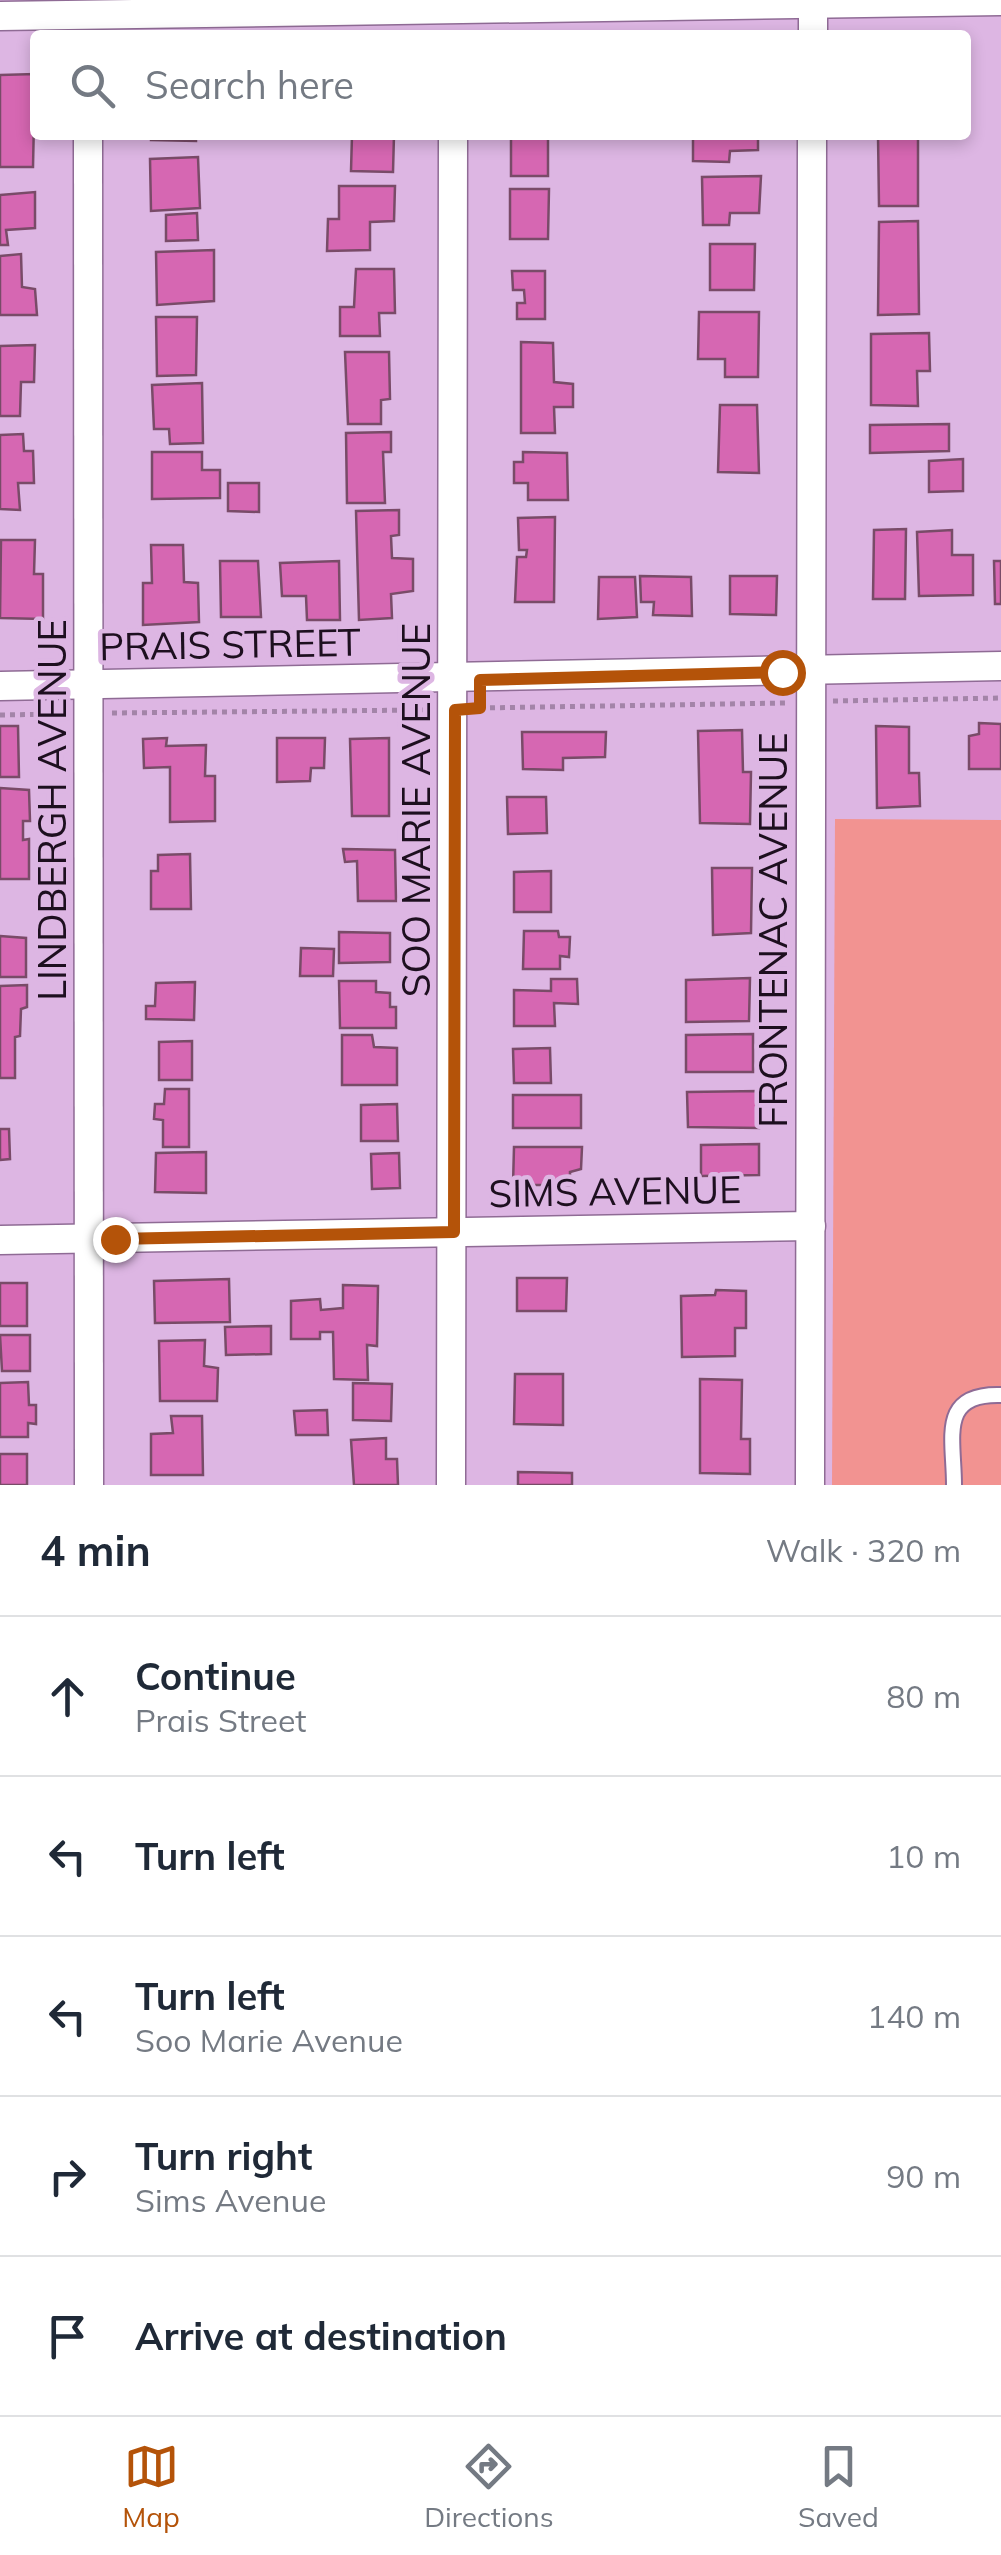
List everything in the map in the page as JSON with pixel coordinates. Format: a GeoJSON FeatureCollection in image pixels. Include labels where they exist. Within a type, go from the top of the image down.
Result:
{"type":"FeatureCollection","features":[{"type":"Feature","properties":{"kind":"street"},"geometry":{"type":"LineString","coordinates":[[812,1],[812,30]]}},
{"type":"Feature","properties":{"kind":"street"},"geometry":{"type":"LineString","coordinates":[[0,16],[452,16],[812,1],[1001,1]]}},
{"type":"Feature","properties":{"kind":"street","name":"LINDBERGH AVENUE"},"geometry":{"type":"LineString","coordinates":[[88,140],[92,684],[89,1485]]}},
{"type":"Feature","properties":{"kind":"street","name":"SOO MARIE AVENUE"},"geometry":{"type":"LineString","coordinates":[[451,1485],[468,709],[453,140]]}},
{"type":"Feature","properties":{"kind":"street","name":"FRONTENAC AVENUE"},"geometry":{"type":"LineString","coordinates":[[810,1485],[812,140]]}},
{"type":"Feature","properties":{"kind":"street","name":"PRAIS STREET"},"geometry":{"type":"LineString","coordinates":[[0,686],[468,680],[1001,666]]}},
{"type":"Feature","properties":{"kind":"street","name":"SIMS AVENUE"},"geometry":{"type":"LineString","coordinates":[[0,1240],[811,1226]]}},
{"type":"Feature","properties":{"kind":"lane"},"geometry":{"type":"LineString","coordinates":[[954,1485],[954,1420],[959,1404],[970,1396],[1001,1396]]}},
{"type":"Feature","properties":{"kind":"path"},"geometry":{"type":"LineString","coordinates":[[468,680],[468,709]]}},
{"type":"Feature","properties":{"kind":"path"},"geometry":{"type":"LineString","coordinates":[[0,715],[1001,698]]}},
{"type":"Feature","properties":{"kind":"shaded area"},"geometry":{"type":"Polygon","coordinates":[[[835,819],[1001,820],[1001,1485],[832,1485],[835,819]]]}},
{"type":"Feature","properties":{"kind":"building"},"geometry":{"type":"Polygon","coordinates":[[[30,74],[33,167],[0,167],[0,75],[30,74]]]}},
{"type":"Feature","properties":{"kind":"building"},"geometry":{"type":"Polygon","coordinates":[[[352,140],[394,140],[393,172],[351,171],[352,140]]]}},
{"type":"Feature","properties":{"kind":"building"},"geometry":{"type":"Polygon","coordinates":[[[511,140],[548,140],[548,176],[511,176],[511,140]]]}},
{"type":"Feature","properties":{"kind":"building"},"geometry":{"type":"Polygon","coordinates":[[[693,140],[758,140],[758,150],[730,151],[729,162],[693,161],[693,140]]]}},
{"type":"Feature","properties":{"kind":"building"},"geometry":{"type":"Polygon","coordinates":[[[878,140],[918,140],[918,206],[879,206],[878,140]]]}},
{"type":"Feature","properties":{"kind":"building"},"geometry":{"type":"Polygon","coordinates":[[[198,157],[200,208],[151,211],[150,159],[198,157]]]}},
{"type":"Feature","properties":{"kind":"building"},"geometry":{"type":"Polygon","coordinates":[[[761,176],[759,213],[730,213],[729,225],[703,225],[702,177],[761,176]]]}},
{"type":"Feature","properties":{"kind":"building"},"geometry":{"type":"Polygon","coordinates":[[[339,186],[395,186],[394,221],[370,222],[370,250],[327,251],[328,219],[339,219],[339,186]]]}},
{"type":"Feature","properties":{"kind":"building"},"geometry":{"type":"Polygon","coordinates":[[[510,189],[549,189],[548,239],[510,239],[510,189]]]}},
{"type":"Feature","properties":{"kind":"building"},"geometry":{"type":"Polygon","coordinates":[[[35,192],[35,228],[6,230],[8,245],[0,245],[0,195],[35,192]]]}},
{"type":"Feature","properties":{"kind":"building"},"geometry":{"type":"Polygon","coordinates":[[[197,213],[198,240],[166,241],[166,215],[197,213]]]}},
{"type":"Feature","properties":{"kind":"building"},"geometry":{"type":"Polygon","coordinates":[[[918,221],[919,314],[878,315],[879,222],[918,221]]]}},
{"type":"Feature","properties":{"kind":"building"},"geometry":{"type":"Polygon","coordinates":[[[710,244],[755,244],[754,290],[710,290],[710,244]]]}},
{"type":"Feature","properties":{"kind":"building"},"geometry":{"type":"Polygon","coordinates":[[[214,250],[214,301],[157,305],[156,252],[214,250]]]}},
{"type":"Feature","properties":{"kind":"building"},"geometry":{"type":"Polygon","coordinates":[[[21,254],[22,287],[35,289],[37,315],[0,315],[0,256],[21,254]]]}},
{"type":"Feature","properties":{"kind":"building"},"geometry":{"type":"Polygon","coordinates":[[[356,269],[394,269],[395,313],[379,313],[380,336],[340,336],[340,307],[354,307],[356,269]]]}},
{"type":"Feature","properties":{"kind":"building"},"geometry":{"type":"Polygon","coordinates":[[[512,271],[545,271],[545,319],[517,319],[517,303],[525,303],[524,290],[513,290],[512,271]]]}},
{"type":"Feature","properties":{"kind":"building"},"geometry":{"type":"Polygon","coordinates":[[[699,312],[759,312],[758,377],[725,377],[725,359],[698,359],[699,312]]]}},
{"type":"Feature","properties":{"kind":"building"},"geometry":{"type":"Polygon","coordinates":[[[156,317],[197,317],[196,375],[157,376],[156,317]]]}},
{"type":"Feature","properties":{"kind":"building"},"geometry":{"type":"Polygon","coordinates":[[[929,333],[930,371],[917,371],[918,406],[871,405],[871,334],[929,333]]]}},
{"type":"Feature","properties":{"kind":"building"},"geometry":{"type":"Polygon","coordinates":[[[521,342],[553,343],[554,382],[573,384],[573,407],[554,407],[555,433],[521,433],[521,342]]]}},
{"type":"Feature","properties":{"kind":"building"},"geometry":{"type":"Polygon","coordinates":[[[35,345],[34,382],[21,382],[20,416],[0,416],[0,346],[35,345]]]}},
{"type":"Feature","properties":{"kind":"building"},"geometry":{"type":"Polygon","coordinates":[[[345,352],[389,352],[390,399],[381,400],[381,424],[348,424],[345,352]]]}},
{"type":"Feature","properties":{"kind":"building"},"geometry":{"type":"Polygon","coordinates":[[[202,383],[203,443],[170,444],[169,429],[154,429],[152,385],[202,383]]]}},
{"type":"Feature","properties":{"kind":"building"},"geometry":{"type":"Polygon","coordinates":[[[720,405],[757,405],[759,473],[718,472],[720,405]]]}},
{"type":"Feature","properties":{"kind":"building"},"geometry":{"type":"Polygon","coordinates":[[[949,424],[949,451],[870,453],[870,425],[949,424]]]}},
{"type":"Feature","properties":{"kind":"building"},"geometry":{"type":"Polygon","coordinates":[[[391,432],[391,452],[383,452],[385,503],[347,503],[346,433],[391,432]]]}},
{"type":"Feature","properties":{"kind":"building"},"geometry":{"type":"Polygon","coordinates":[[[23,434],[24,451],[33,451],[34,483],[18,483],[20,510],[0,509],[0,435],[23,434]]]}},
{"type":"Feature","properties":{"kind":"building"},"geometry":{"type":"Polygon","coordinates":[[[152,452],[202,452],[202,470],[220,470],[220,498],[152,499],[152,452]]]}},
{"type":"Feature","properties":{"kind":"building"},"geometry":{"type":"Polygon","coordinates":[[[523,452],[567,453],[568,500],[528,500],[528,483],[514,483],[514,462],[523,462],[523,452]]]}},
{"type":"Feature","properties":{"kind":"building"},"geometry":{"type":"Polygon","coordinates":[[[963,459],[963,491],[929,492],[929,461],[963,459]]]}},
{"type":"Feature","properties":{"kind":"building"},"geometry":{"type":"Polygon","coordinates":[[[228,483],[259,483],[259,512],[228,511],[228,483]]]}},
{"type":"Feature","properties":{"kind":"building"},"geometry":{"type":"Polygon","coordinates":[[[399,510],[399,535],[391,536],[392,558],[413,559],[413,591],[391,594],[392,618],[359,620],[356,511],[399,510]]]}},
{"type":"Feature","properties":{"kind":"building"},"geometry":{"type":"Polygon","coordinates":[[[555,517],[554,602],[515,602],[517,557],[526,557],[527,550],[519,550],[518,518],[555,517]]]}},
{"type":"Feature","properties":{"kind":"building"},"geometry":{"type":"Polygon","coordinates":[[[906,529],[905,599],[873,599],[874,530],[906,529]]]}},
{"type":"Feature","properties":{"kind":"building"},"geometry":{"type":"Polygon","coordinates":[[[952,530],[952,555],[973,555],[973,595],[919,596],[917,532],[952,530]]]}},
{"type":"Feature","properties":{"kind":"building"},"geometry":{"type":"Polygon","coordinates":[[[1,540],[35,540],[34,574],[43,574],[43,619],[0,618],[1,540]]]}},
{"type":"Feature","properties":{"kind":"building"},"geometry":{"type":"Polygon","coordinates":[[[151,545],[183,545],[184,582],[198,583],[199,622],[143,625],[143,583],[152,583],[151,545]]]}},
{"type":"Feature","properties":{"kind":"building"},"geometry":{"type":"Polygon","coordinates":[[[220,561],[258,561],[261,617],[221,617],[220,561]]]}},
{"type":"Feature","properties":{"kind":"building"},"geometry":{"type":"Polygon","coordinates":[[[339,561],[340,620],[307,620],[306,596],[282,596],[280,563],[339,561]]]}},
{"type":"Feature","properties":{"kind":"building"},"geometry":{"type":"Polygon","coordinates":[[[994,561],[1001,561],[1001,604],[995,604],[994,561]]]}},
{"type":"Feature","properties":{"kind":"building"},"geometry":{"type":"Polygon","coordinates":[[[640,576],[691,577],[692,616],[653,615],[654,602],[641,602],[640,576]]]}},
{"type":"Feature","properties":{"kind":"building"},"geometry":{"type":"Polygon","coordinates":[[[730,576],[777,576],[776,615],[730,614],[730,576]]]}},
{"type":"Feature","properties":{"kind":"building"},"geometry":{"type":"Polygon","coordinates":[[[599,577],[635,577],[637,617],[598,619],[599,577]]]}},
{"type":"Feature","properties":{"kind":"building"},"geometry":{"type":"Polygon","coordinates":[[[979,723],[1001,724],[1001,769],[969,769],[969,736],[979,734],[979,723]]]}},
{"type":"Feature","properties":{"kind":"building"},"geometry":{"type":"Polygon","coordinates":[[[0,726],[18,726],[19,777],[0,777],[0,726]]]}},
{"type":"Feature","properties":{"kind":"building"},"geometry":{"type":"Polygon","coordinates":[[[876,726],[909,727],[909,773],[919,773],[920,806],[877,808],[876,726]]]}},
{"type":"Feature","properties":{"kind":"building"},"geometry":{"type":"Polygon","coordinates":[[[742,730],[743,772],[751,772],[750,824],[700,823],[698,731],[742,730]]]}},
{"type":"Feature","properties":{"kind":"building"},"geometry":{"type":"Polygon","coordinates":[[[522,732],[606,732],[605,757],[563,758],[563,770],[523,769],[522,732]]]}},
{"type":"Feature","properties":{"kind":"building"},"geometry":{"type":"Polygon","coordinates":[[[167,738],[166,746],[206,745],[205,776],[215,776],[215,821],[170,822],[170,767],[144,768],[143,739],[167,738]]]}},
{"type":"Feature","properties":{"kind":"building"},"geometry":{"type":"Polygon","coordinates":[[[277,738],[325,738],[324,768],[311,768],[310,781],[277,782],[277,738]]]}},
{"type":"Feature","properties":{"kind":"building"},"geometry":{"type":"Polygon","coordinates":[[[389,738],[389,816],[352,816],[350,739],[389,738]]]}},
{"type":"Feature","properties":{"kind":"building"},"geometry":{"type":"Polygon","coordinates":[[[0,788],[29,790],[30,821],[23,821],[23,840],[29,839],[29,879],[0,879],[0,788]]]}},
{"type":"Feature","properties":{"kind":"building"},"geometry":{"type":"Polygon","coordinates":[[[507,797],[546,797],[547,833],[508,834],[507,797]]]}},
{"type":"Feature","properties":{"kind":"building"},"geometry":{"type":"Polygon","coordinates":[[[343,849],[395,850],[396,901],[358,901],[357,861],[345,862],[343,849]]]}},
{"type":"Feature","properties":{"kind":"building"},"geometry":{"type":"Polygon","coordinates":[[[190,854],[191,909],[151,909],[151,871],[158,871],[158,855],[190,854]]]}},
{"type":"Feature","properties":{"kind":"building"},"geometry":{"type":"Polygon","coordinates":[[[712,868],[752,868],[751,933],[713,935],[712,868]]]}},
{"type":"Feature","properties":{"kind":"building"},"geometry":{"type":"Polygon","coordinates":[[[551,871],[551,912],[514,912],[514,872],[551,871]]]}},
{"type":"Feature","properties":{"kind":"building"},"geometry":{"type":"Polygon","coordinates":[[[524,931],[558,931],[559,937],[570,937],[569,957],[560,956],[560,969],[523,969],[524,931]]]}},
{"type":"Feature","properties":{"kind":"building"},"geometry":{"type":"Polygon","coordinates":[[[339,932],[390,933],[390,962],[339,963],[339,932]]]}},
{"type":"Feature","properties":{"kind":"building"},"geometry":{"type":"Polygon","coordinates":[[[0,936],[26,938],[26,977],[0,977],[0,936]]]}},
{"type":"Feature","properties":{"kind":"building"},"geometry":{"type":"Polygon","coordinates":[[[301,948],[334,949],[333,976],[300,976],[301,948]]]}},
{"type":"Feature","properties":{"kind":"building"},"geometry":{"type":"Polygon","coordinates":[[[750,978],[749,1021],[686,1022],[686,980],[750,978]]]}},
{"type":"Feature","properties":{"kind":"building"},"geometry":{"type":"Polygon","coordinates":[[[551,979],[577,979],[578,1004],[554,1003],[555,1026],[514,1026],[514,990],[551,991],[551,979]]]}},
{"type":"Feature","properties":{"kind":"building"},"geometry":{"type":"Polygon","coordinates":[[[339,981],[376,981],[376,992],[390,993],[390,1007],[396,1007],[396,1028],[340,1028],[339,981]]]}},
{"type":"Feature","properties":{"kind":"building"},"geometry":{"type":"Polygon","coordinates":[[[195,982],[194,1020],[146,1019],[146,1006],[155,1006],[156,983],[195,982]]]}},
{"type":"Feature","properties":{"kind":"building"},"geometry":{"type":"Polygon","coordinates":[[[27,985],[27,1007],[21,1009],[20,1036],[15,1037],[15,1078],[0,1078],[0,986],[27,985]]]}},
{"type":"Feature","properties":{"kind":"building"},"geometry":{"type":"Polygon","coordinates":[[[753,1034],[753,1072],[686,1072],[686,1035],[753,1034]]]}},
{"type":"Feature","properties":{"kind":"building"},"geometry":{"type":"Polygon","coordinates":[[[342,1035],[372,1035],[374,1047],[397,1048],[397,1085],[342,1085],[342,1035]]]}},
{"type":"Feature","properties":{"kind":"building"},"geometry":{"type":"Polygon","coordinates":[[[192,1041],[192,1080],[159,1080],[159,1042],[192,1041]]]}},
{"type":"Feature","properties":{"kind":"building"},"geometry":{"type":"Polygon","coordinates":[[[550,1048],[551,1083],[514,1083],[513,1049],[550,1048]]]}},
{"type":"Feature","properties":{"kind":"building"},"geometry":{"type":"Polygon","coordinates":[[[165,1089],[189,1089],[189,1147],[163,1147],[163,1120],[154,1119],[155,1104],[164,1104],[165,1089]]]}},
{"type":"Feature","properties":{"kind":"building"},"geometry":{"type":"Polygon","coordinates":[[[759,1091],[759,1128],[688,1127],[687,1092],[759,1091]]]}},
{"type":"Feature","properties":{"kind":"building"},"geometry":{"type":"Polygon","coordinates":[[[513,1095],[581,1095],[581,1128],[513,1128],[513,1095]]]}},
{"type":"Feature","properties":{"kind":"building"},"geometry":{"type":"Polygon","coordinates":[[[397,1104],[398,1141],[361,1141],[361,1105],[397,1104]]]}},
{"type":"Feature","properties":{"kind":"building"},"geometry":{"type":"Polygon","coordinates":[[[0,1129],[9,1129],[10,1159],[0,1160],[0,1129]]]}},
{"type":"Feature","properties":{"kind":"building"},"geometry":{"type":"Polygon","coordinates":[[[759,1144],[759,1175],[701,1176],[701,1145],[759,1144]]]}},
{"type":"Feature","properties":{"kind":"building"},"geometry":{"type":"Polygon","coordinates":[[[514,1147],[582,1147],[581,1169],[570,1172],[570,1185],[513,1185],[514,1147]]]}},
{"type":"Feature","properties":{"kind":"building"},"geometry":{"type":"Polygon","coordinates":[[[206,1152],[206,1193],[155,1192],[156,1153],[206,1152]]]}},
{"type":"Feature","properties":{"kind":"building"},"geometry":{"type":"Polygon","coordinates":[[[399,1153],[400,1188],[372,1189],[371,1154],[399,1153]]]}},
{"type":"Feature","properties":{"kind":"building"},"geometry":{"type":"Polygon","coordinates":[[[517,1278],[567,1278],[566,1311],[517,1311],[517,1278]]]}},
{"type":"Feature","properties":{"kind":"building"},"geometry":{"type":"Polygon","coordinates":[[[229,1279],[230,1322],[155,1323],[154,1281],[229,1279]]]}},
{"type":"Feature","properties":{"kind":"building"},"geometry":{"type":"Polygon","coordinates":[[[0,1283],[27,1283],[27,1326],[0,1326],[0,1283]]]}},
{"type":"Feature","properties":{"kind":"building"},"geometry":{"type":"Polygon","coordinates":[[[343,1285],[378,1286],[377,1346],[367,1345],[368,1380],[334,1379],[333,1332],[320,1332],[320,1339],[291,1339],[291,1301],[320,1299],[321,1310],[343,1308],[343,1285]]]}},
{"type":"Feature","properties":{"kind":"building"},"geometry":{"type":"Polygon","coordinates":[[[716,1290],[746,1291],[746,1328],[735,1328],[735,1356],[682,1357],[681,1296],[715,1295],[716,1290]]]}},
{"type":"Feature","properties":{"kind":"building"},"geometry":{"type":"Polygon","coordinates":[[[271,1326],[271,1354],[226,1355],[225,1327],[271,1326]]]}},
{"type":"Feature","properties":{"kind":"building"},"geometry":{"type":"Polygon","coordinates":[[[0,1335],[30,1335],[30,1371],[2,1371],[0,1335]]]}},
{"type":"Feature","properties":{"kind":"building"},"geometry":{"type":"Polygon","coordinates":[[[205,1340],[204,1366],[218,1368],[217,1401],[160,1401],[159,1341],[205,1340]]]}},
{"type":"Feature","properties":{"kind":"building"},"geometry":{"type":"Polygon","coordinates":[[[515,1374],[563,1374],[563,1425],[514,1424],[515,1374]]]}},
{"type":"Feature","properties":{"kind":"building"},"geometry":{"type":"Polygon","coordinates":[[[700,1379],[742,1380],[741,1439],[750,1439],[750,1474],[700,1473],[700,1379]]]}},
{"type":"Feature","properties":{"kind":"building"},"geometry":{"type":"Polygon","coordinates":[[[28,1382],[29,1405],[36,1405],[36,1424],[28,1423],[28,1437],[0,1437],[0,1383],[28,1382]]]}},
{"type":"Feature","properties":{"kind":"building"},"geometry":{"type":"Polygon","coordinates":[[[353,1383],[392,1384],[391,1421],[353,1420],[353,1383]]]}},
{"type":"Feature","properties":{"kind":"building"},"geometry":{"type":"Polygon","coordinates":[[[327,1410],[328,1435],[296,1435],[294,1411],[327,1410]]]}},
{"type":"Feature","properties":{"kind":"building"},"geometry":{"type":"Polygon","coordinates":[[[171,1416],[202,1416],[203,1475],[151,1475],[151,1434],[173,1433],[171,1416]]]}},
{"type":"Feature","properties":{"kind":"building"},"geometry":{"type":"Polygon","coordinates":[[[386,1438],[386,1459],[397,1459],[398,1485],[354,1485],[351,1440],[386,1438]]]}},
{"type":"Feature","properties":{"kind":"building"},"geometry":{"type":"Polygon","coordinates":[[[0,1454],[27,1454],[27,1485],[0,1485],[0,1454]]]}},
{"type":"Feature","properties":{"kind":"building"},"geometry":{"type":"Polygon","coordinates":[[[518,1472],[572,1473],[572,1485],[518,1485],[518,1472]]]}},
{"type":"Feature","properties":{"kind":"route"},"geometry":{"type":"LineString","coordinates":[[115,1239],[454,1232],[455,710],[480,708],[480,680],[782,672]]}}]}
